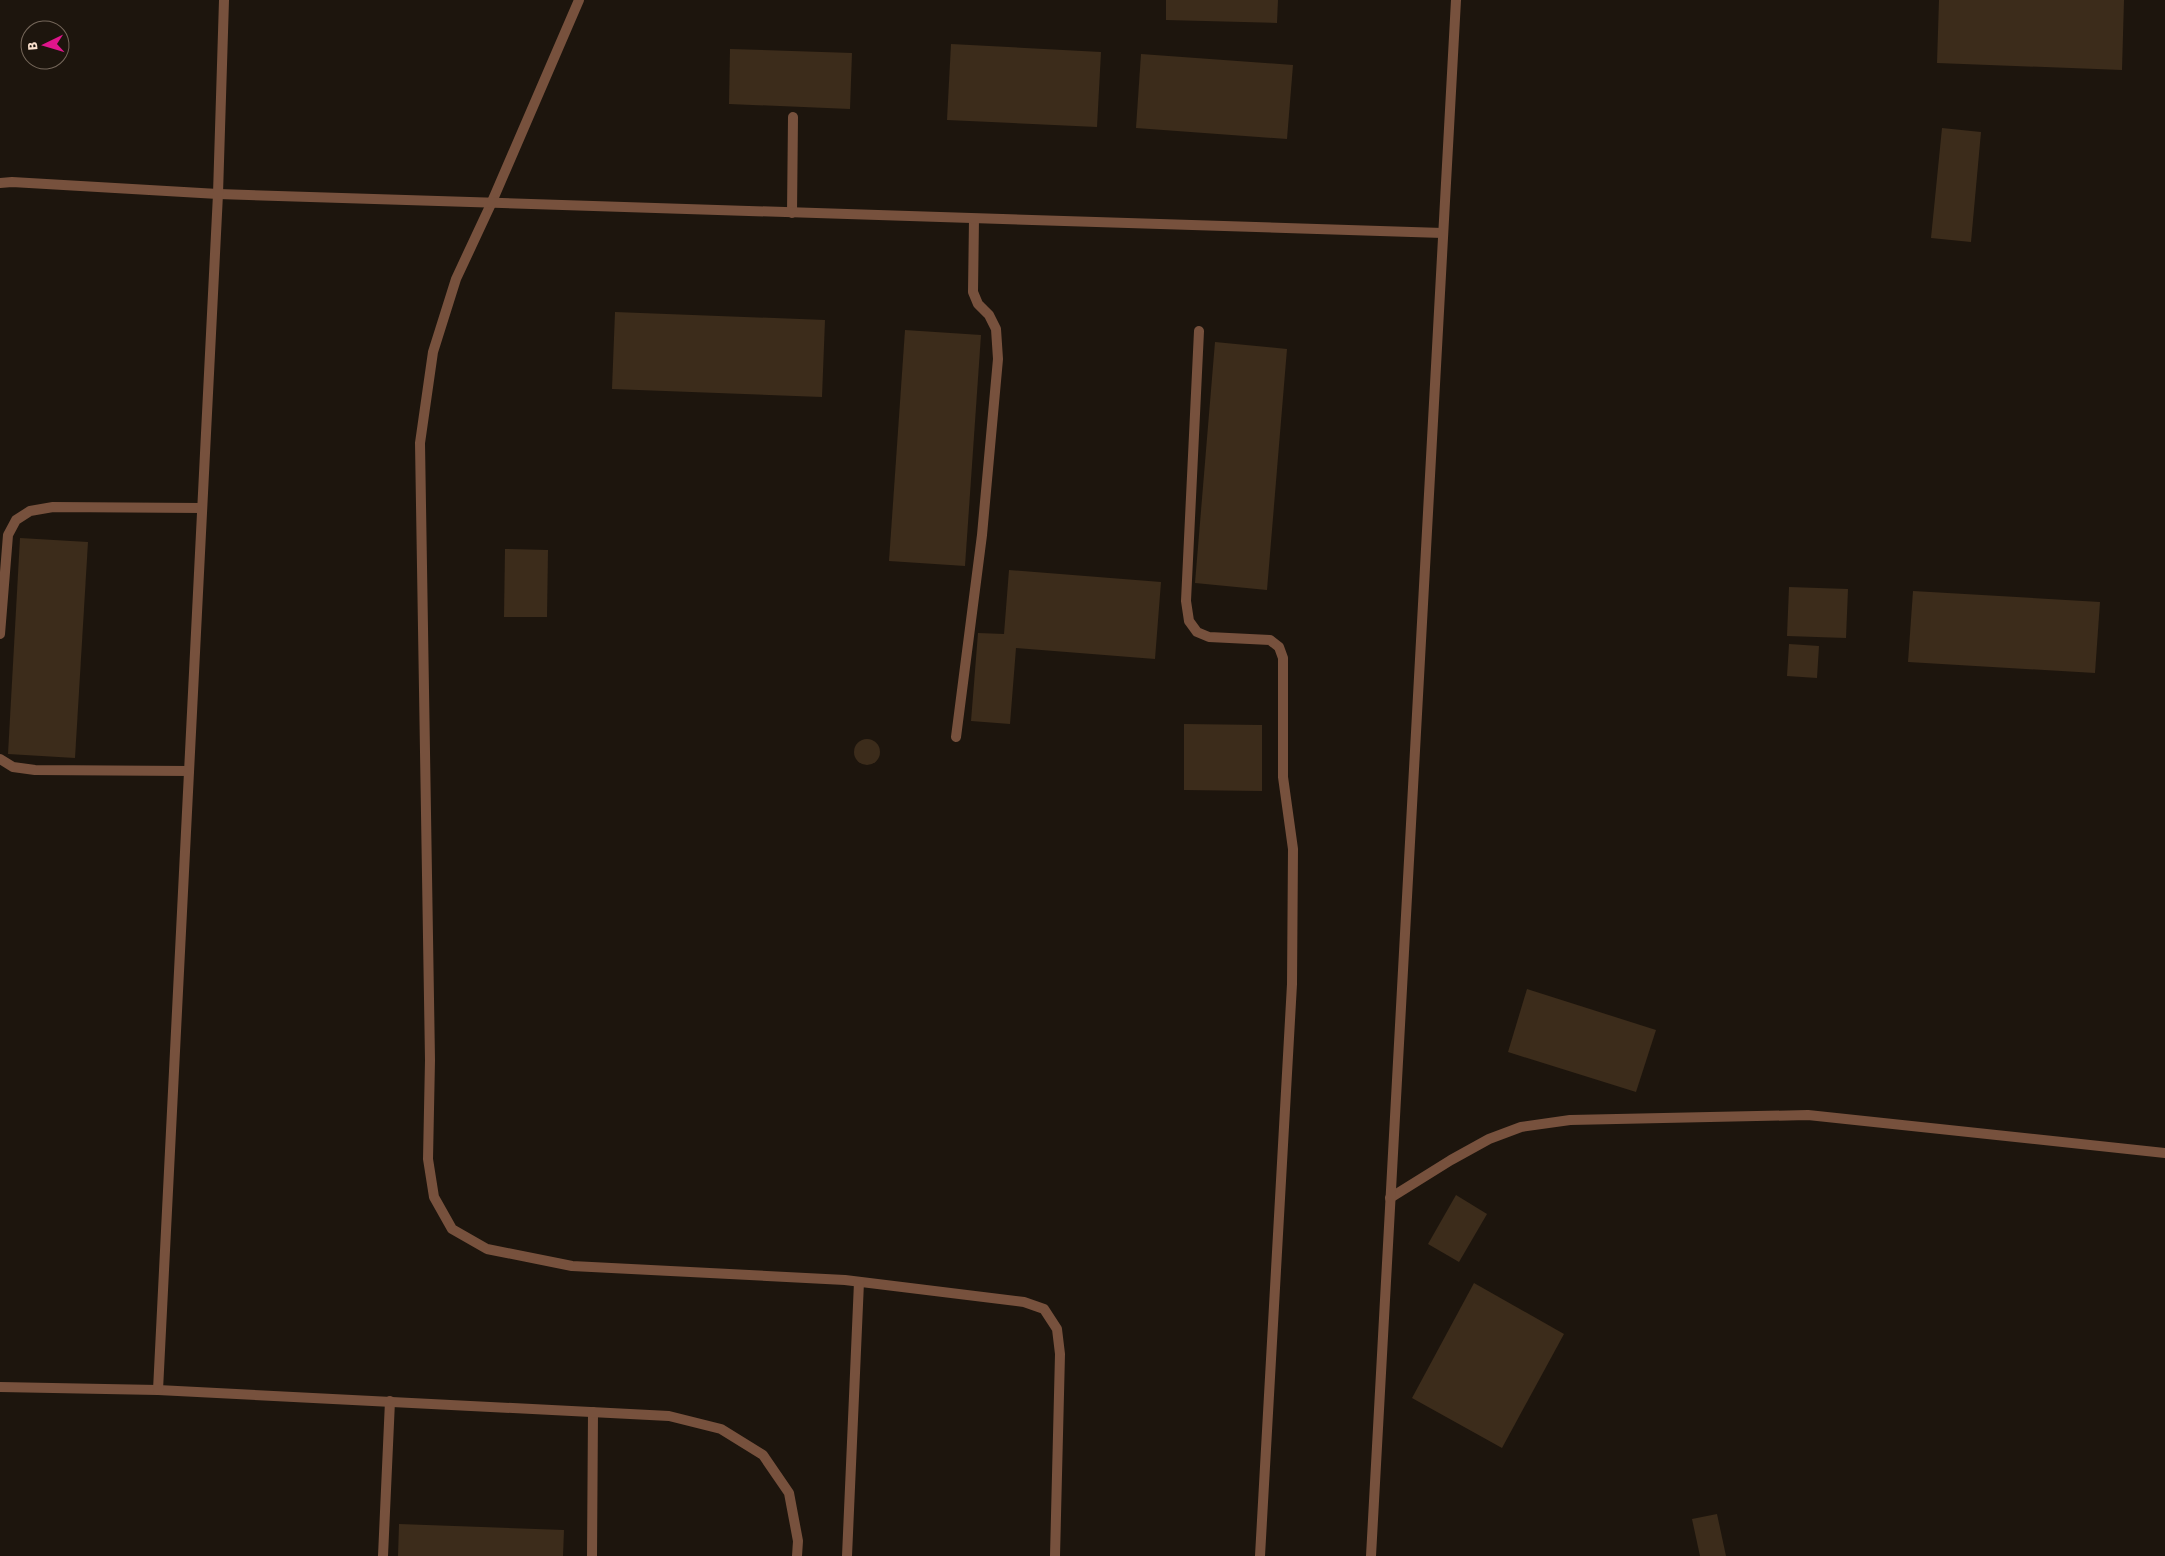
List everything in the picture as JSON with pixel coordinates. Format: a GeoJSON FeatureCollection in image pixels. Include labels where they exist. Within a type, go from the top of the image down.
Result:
{"type":"FeatureCollection","features":[{"type":"Feature","properties":{"kind":"street"},"geometry":{"type":"LineString","coordinates":[[158,1390],[218,194],[224,0]]}},
{"type":"Feature","properties":{"kind":"street"},"geometry":{"type":"LineString","coordinates":[[579,0],[491,204],[456,278],[433,352],[420,443],[430,1060],[428,1159],[434,1197],[452,1229],[487,1249],[572,1266],[859,1282],[1024,1302],[1044,1309],[1057,1329],[1060,1354],[1055,1556]]}},
{"type":"Feature","properties":{"kind":"street"},"geometry":{"type":"LineString","coordinates":[[1371,1556],[1456,0]]}},
{"type":"Feature","properties":{"kind":"street"},"geometry":{"type":"LineString","coordinates":[[792,213],[793,117]]}},
{"type":"Feature","properties":{"kind":"street"},"geometry":{"type":"LineString","coordinates":[[0,183],[12,182],[218,194],[491,204],[1443,233]]}},
{"type":"Feature","properties":{"kind":"street"},"geometry":{"type":"LineString","coordinates":[[956,737],[982,535],[998,359],[996,328],[989,315],[978,304],[973,292],[974,219]]}},
{"type":"Feature","properties":{"kind":"street"},"geometry":{"type":"LineString","coordinates":[[1199,331],[1186,601],[1189,621],[1198,632],[1209,637],[1270,640],[1279,647],[1283,658],[1283,777],[1293,849],[1292,984],[1260,1556]]}},
{"type":"Feature","properties":{"kind":"street"},"geometry":{"type":"LineString","coordinates":[[0,634],[8,535],[16,520],[30,511],[53,507],[202,508]]}},
{"type":"Feature","properties":{"kind":"street"},"geometry":{"type":"LineString","coordinates":[[0,759],[13,767],[35,770],[189,771]]}},
{"type":"Feature","properties":{"kind":"street"},"geometry":{"type":"LineString","coordinates":[[1390,1198],[1489,1139],[1521,1127],[1570,1120],[1808,1115],[2165,1153]]}},
{"type":"Feature","properties":{"kind":"street"},"geometry":{"type":"LineString","coordinates":[[847,1556],[859,1282]]}},
{"type":"Feature","properties":{"kind":"street"},"geometry":{"type":"LineString","coordinates":[[0,1386],[158,1390],[670,1416],[721,1429],[763,1455],[789,1493],[798,1541],[797,1556]]}},
{"type":"Feature","properties":{"kind":"street"},"geometry":{"type":"LineString","coordinates":[[383,1556],[390,1401]]}},
{"type":"Feature","properties":{"kind":"street"},"geometry":{"type":"LineString","coordinates":[[592,1556],[594,1412]]}},
{"type":"Feature","properties":{"kind":"building"},"geometry":{"type":"Polygon","coordinates":[[[1166,0],[1278,0],[1277,23],[1166,20],[1166,0]]]}},
{"type":"Feature","properties":{"kind":"building"},"geometry":{"type":"Polygon","coordinates":[[[1939,0],[2124,0],[2122,70],[1937,63],[1939,0]]]}},
{"type":"Feature","properties":{"kind":"building"},"geometry":{"type":"Polygon","coordinates":[[[951,44],[1101,52],[1097,127],[947,120],[951,44]]]}},
{"type":"Feature","properties":{"kind":"building"},"geometry":{"type":"Polygon","coordinates":[[[730,49],[852,53],[850,109],[729,104],[730,49]]]}},
{"type":"Feature","properties":{"kind":"building"},"geometry":{"type":"Polygon","coordinates":[[[1141,54],[1293,65],[1287,139],[1136,128],[1141,54]]]}},
{"type":"Feature","properties":{"kind":"building"},"geometry":{"type":"Polygon","coordinates":[[[1942,128],[1981,132],[1971,242],[1931,238],[1942,128]]]}},
{"type":"Feature","properties":{"kind":"building"},"geometry":{"type":"Polygon","coordinates":[[[615,312],[825,320],[822,397],[612,389],[615,312]]]}},
{"type":"Feature","properties":{"kind":"building"},"geometry":{"type":"Polygon","coordinates":[[[905,330],[981,335],[965,566],[889,561],[905,330]]]}},
{"type":"Feature","properties":{"kind":"building"},"geometry":{"type":"Polygon","coordinates":[[[1215,342],[1287,349],[1267,590],[1195,583],[1215,342]]]}},
{"type":"Feature","properties":{"kind":"building"},"geometry":{"type":"Polygon","coordinates":[[[20,538],[88,542],[75,758],[8,754],[20,538]]]}},
{"type":"Feature","properties":{"kind":"building"},"geometry":{"type":"Polygon","coordinates":[[[505,549],[548,550],[547,617],[504,617],[505,549]]]}},
{"type":"Feature","properties":{"kind":"building"},"geometry":{"type":"Polygon","coordinates":[[[1009,570],[1161,582],[1155,659],[1016,648],[1010,724],[971,721],[978,633],[1004,634],[1009,570]]]}},
{"type":"Feature","properties":{"kind":"building"},"geometry":{"type":"Polygon","coordinates":[[[1789,587],[1848,589],[1846,638],[1787,636],[1789,587]]]}},
{"type":"Feature","properties":{"kind":"building"},"geometry":{"type":"Polygon","coordinates":[[[1913,591],[2100,602],[2095,673],[1908,662],[1913,591]]]}},
{"type":"Feature","properties":{"kind":"building"},"geometry":{"type":"Polygon","coordinates":[[[1789,644],[1819,646],[1817,678],[1787,676],[1789,644]]]}},
{"type":"Feature","properties":{"kind":"building"},"geometry":{"type":"Polygon","coordinates":[[[1184,724],[1262,725],[1262,791],[1184,790],[1184,724]]]}},
{"type":"Feature","properties":{"kind":"building"},"geometry":{"type":"Polygon","coordinates":[[[867,739],[876,743],[880,752],[876,761],[867,765],[858,761],[854,752],[858,743],[867,739]]]}},
{"type":"Feature","properties":{"kind":"building"},"geometry":{"type":"Polygon","coordinates":[[[1527,989],[1656,1030],[1636,1092],[1508,1052],[1527,989]]]}},
{"type":"Feature","properties":{"kind":"building"},"geometry":{"type":"Polygon","coordinates":[[[1456,1195],[1487,1214],[1459,1262],[1428,1244],[1456,1195]]]}},
{"type":"Feature","properties":{"kind":"building"},"geometry":{"type":"Polygon","coordinates":[[[1474,1283],[1564,1334],[1502,1448],[1412,1398],[1474,1283]]]}},
{"type":"Feature","properties":{"kind":"building"},"geometry":{"type":"Polygon","coordinates":[[[1717,1514],[1726,1556],[1700,1556],[1692,1519],[1717,1514]]]}},
{"type":"Feature","properties":{"kind":"building"},"geometry":{"type":"Polygon","coordinates":[[[399,1524],[564,1530],[563,1556],[398,1556],[399,1524]]]}}]}
